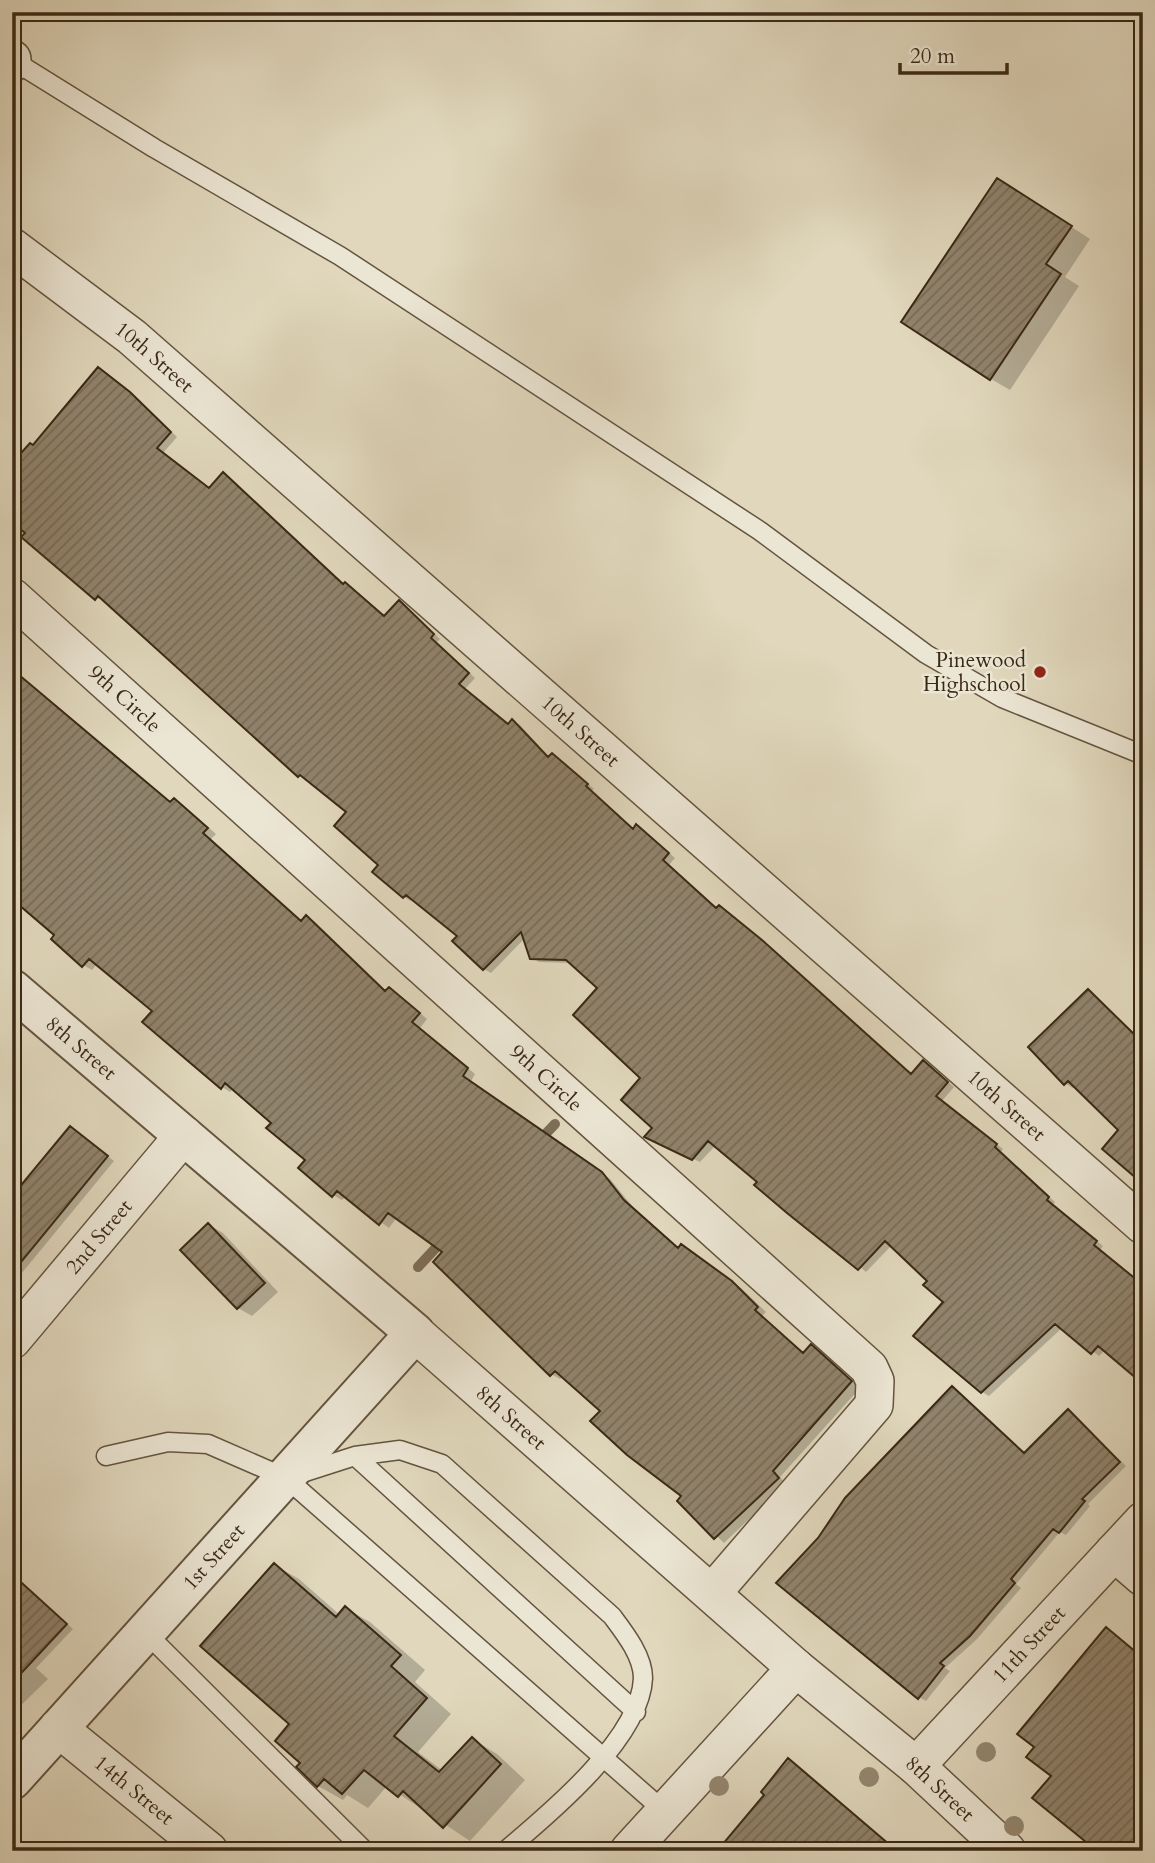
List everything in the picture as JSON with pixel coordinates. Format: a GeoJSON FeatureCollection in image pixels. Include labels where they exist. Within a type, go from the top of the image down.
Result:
{"type":"FeatureCollection","features":[{"type":"Feature","properties":{"kind":"street","name":"10th Street"},"geometry":{"type":"LineString","coordinates":[[12,247],[132,337],[1143,1225]]}},
{"type":"Feature","properties":{"kind":"street","name":"9th Circle"},"geometry":{"type":"LineString","coordinates":[[12,597],[869,1368],[875,1381],[874,1405],[713,1592]]}},
{"type":"Feature","properties":{"kind":"street","name":"8th Street"},"geometry":{"type":"LineString","coordinates":[[12,989],[713,1592],[796,1668],[916,1766],[1007,1851]]}},
{"type":"Feature","properties":{"kind":"street","name":"2nd Street"},"geometry":{"type":"LineString","coordinates":[[12,1340],[184,1135]]}},
{"type":"Feature","properties":{"kind":"street","name":"1st Street"},"geometry":{"type":"LineString","coordinates":[[12,1780],[415,1334]]}},
{"type":"Feature","properties":{"kind":"street","name":"11th Street"},"geometry":{"type":"LineString","coordinates":[[916,1766],[1143,1521]]}},
{"type":"Feature","properties":{"kind":"street"},"geometry":{"type":"LineString","coordinates":[[1114,1552],[1143,1577]]}},
{"type":"Feature","properties":{"kind":"street"},"geometry":{"type":"LineString","coordinates":[[629,1851],[796,1668]]}},
{"type":"Feature","properties":{"kind":"street","name":"14th Street"},"geometry":{"type":"LineString","coordinates":[[58,1728],[209,1851]]}},
{"type":"Feature","properties":{"kind":"lane"},"geometry":{"type":"LineString","coordinates":[[13,61],[363,271],[760,531],[926,654],[1002,698],[1143,755]]}},
{"type":"Feature","properties":{"kind":"lane"},"geometry":{"type":"LineString","coordinates":[[106,1456],[168,1442],[208,1444],[286,1478],[664,1811]]}},
{"type":"Feature","properties":{"kind":"lane"},"geometry":{"type":"LineString","coordinates":[[286,1478],[355,1456],[400,1450],[442,1464],[612,1616],[630,1641],[643,1676],[636,1712],[603,1757],[558,1807],[505,1851]]}},
{"type":"Feature","properties":{"kind":"lane"},"geometry":{"type":"LineString","coordinates":[[355,1456],[636,1712]]}},
{"type":"Feature","properties":{"kind":"lane"},"geometry":{"type":"LineString","coordinates":[[145,1632],[365,1851]]}},
{"type":"Feature","properties":{"kind":"building"},"geometry":{"type":"Polygon","coordinates":[[[997,178],[1072,226],[1046,264],[1061,274],[990,380],[901,322],[997,178]]]}},
{"type":"Feature","properties":{"kind":"building"},"geometry":{"type":"Polygon","coordinates":[[[98,367],[130,392],[171,432],[157,448],[209,488],[223,472],[343,584],[345,582],[384,616],[399,600],[434,634],[431,638],[469,673],[459,684],[508,724],[512,719],[548,757],[552,753],[633,829],[636,824],[669,853],[663,860],[716,908],[719,905],[762,940],[911,1074],[923,1060],[948,1082],[936,1096],[997,1144],[995,1147],[1049,1197],[1047,1200],[1097,1241],[1094,1245],[1143,1285],[1143,1384],[1098,1346],[1091,1354],[1055,1324],[981,1393],[913,1336],[943,1302],[923,1285],[927,1281],[885,1241],[858,1270],[754,1185],[757,1182],[708,1141],[692,1160],[644,1137],[652,1128],[621,1100],[640,1078],[573,1015],[597,988],[566,960],[530,959],[521,932],[483,970],[452,941],[457,936],[406,895],[403,898],[372,872],[378,865],[334,826],[346,812],[300,775],[298,777],[98,596],[95,600],[21,537],[25,533],[12,522],[12,463],[30,443],[33,445],[98,367]]]}},
{"type":"Feature","properties":{"kind":"building"},"geometry":{"type":"Polygon","coordinates":[[[12,669],[170,802],[174,798],[208,828],[203,833],[301,921],[306,915],[385,991],[389,987],[420,1013],[412,1022],[468,1068],[463,1076],[602,1172],[624,1200],[678,1248],[681,1244],[732,1281],[758,1307],[755,1310],[803,1353],[811,1344],[852,1381],[773,1471],[779,1478],[714,1539],[677,1501],[681,1496],[627,1455],[590,1421],[600,1411],[555,1371],[550,1376],[433,1262],[442,1252],[388,1213],[379,1225],[337,1191],[332,1197],[298,1168],[305,1160],[266,1128],[271,1123],[225,1083],[221,1089],[142,1022],[152,1011],[89,959],[82,967],[51,939],[54,935],[12,899],[12,669]]]}},
{"type":"Feature","properties":{"kind":"building"},"geometry":{"type":"Polygon","coordinates":[[[1088,989],[1143,1043],[1143,1184],[1102,1149],[1118,1130],[1068,1081],[1064,1085],[1028,1047],[1088,989]]]}},
{"type":"Feature","properties":{"kind":"building"},"geometry":{"type":"Polygon","coordinates":[[[70,1126],[108,1156],[12,1273],[12,1196],[70,1126]]]}},
{"type":"Feature","properties":{"kind":"building"},"geometry":{"type":"Polygon","coordinates":[[[208,1223],[265,1283],[237,1309],[180,1250],[208,1223]]]}},
{"type":"Feature","properties":{"kind":"building"},"geometry":{"type":"Polygon","coordinates":[[[952,1386],[1024,1453],[1068,1409],[1120,1462],[1082,1499],[1085,1501],[1059,1533],[1053,1529],[1011,1579],[1015,1583],[970,1636],[940,1663],[944,1666],[918,1699],[776,1583],[818,1538],[845,1498],[952,1386]]]}},
{"type":"Feature","properties":{"kind":"building"},"geometry":{"type":"Polygon","coordinates":[[[274,1563],[336,1617],[345,1606],[401,1655],[391,1666],[427,1698],[394,1736],[439,1772],[472,1737],[501,1764],[443,1828],[403,1791],[398,1797],[364,1770],[342,1794],[324,1779],[317,1787],[296,1767],[300,1763],[275,1741],[289,1724],[200,1646],[274,1563]]]}},
{"type":"Feature","properties":{"kind":"building"},"geometry":{"type":"Polygon","coordinates":[[[12,1574],[67,1624],[12,1683],[12,1574]]]}},
{"type":"Feature","properties":{"kind":"building"},"geometry":{"type":"Polygon","coordinates":[[[1106,1627],[1143,1658],[1143,1851],[1097,1851],[1032,1798],[1051,1776],[1026,1757],[1034,1747],[1017,1734],[1106,1627]]]}},
{"type":"Feature","properties":{"kind":"building"},"geometry":{"type":"Polygon","coordinates":[[[788,1758],[897,1851],[717,1851],[764,1795],[761,1792],[788,1758]]]}},
{"type":"Feature","properties":{"kind":"waterway"},"geometry":{"type":"LineString","coordinates":[[536,1144],[555,1124]]}},
{"type":"Feature","properties":{"kind":"waterway"},"geometry":{"type":"LineString","coordinates":[[418,1267],[445,1238]]}},
{"type":"Feature","properties":{"kind":"place","name":"Pinewood Highschool"},"geometry":{"type":"Point","coordinates":[1040,672]}}]}
